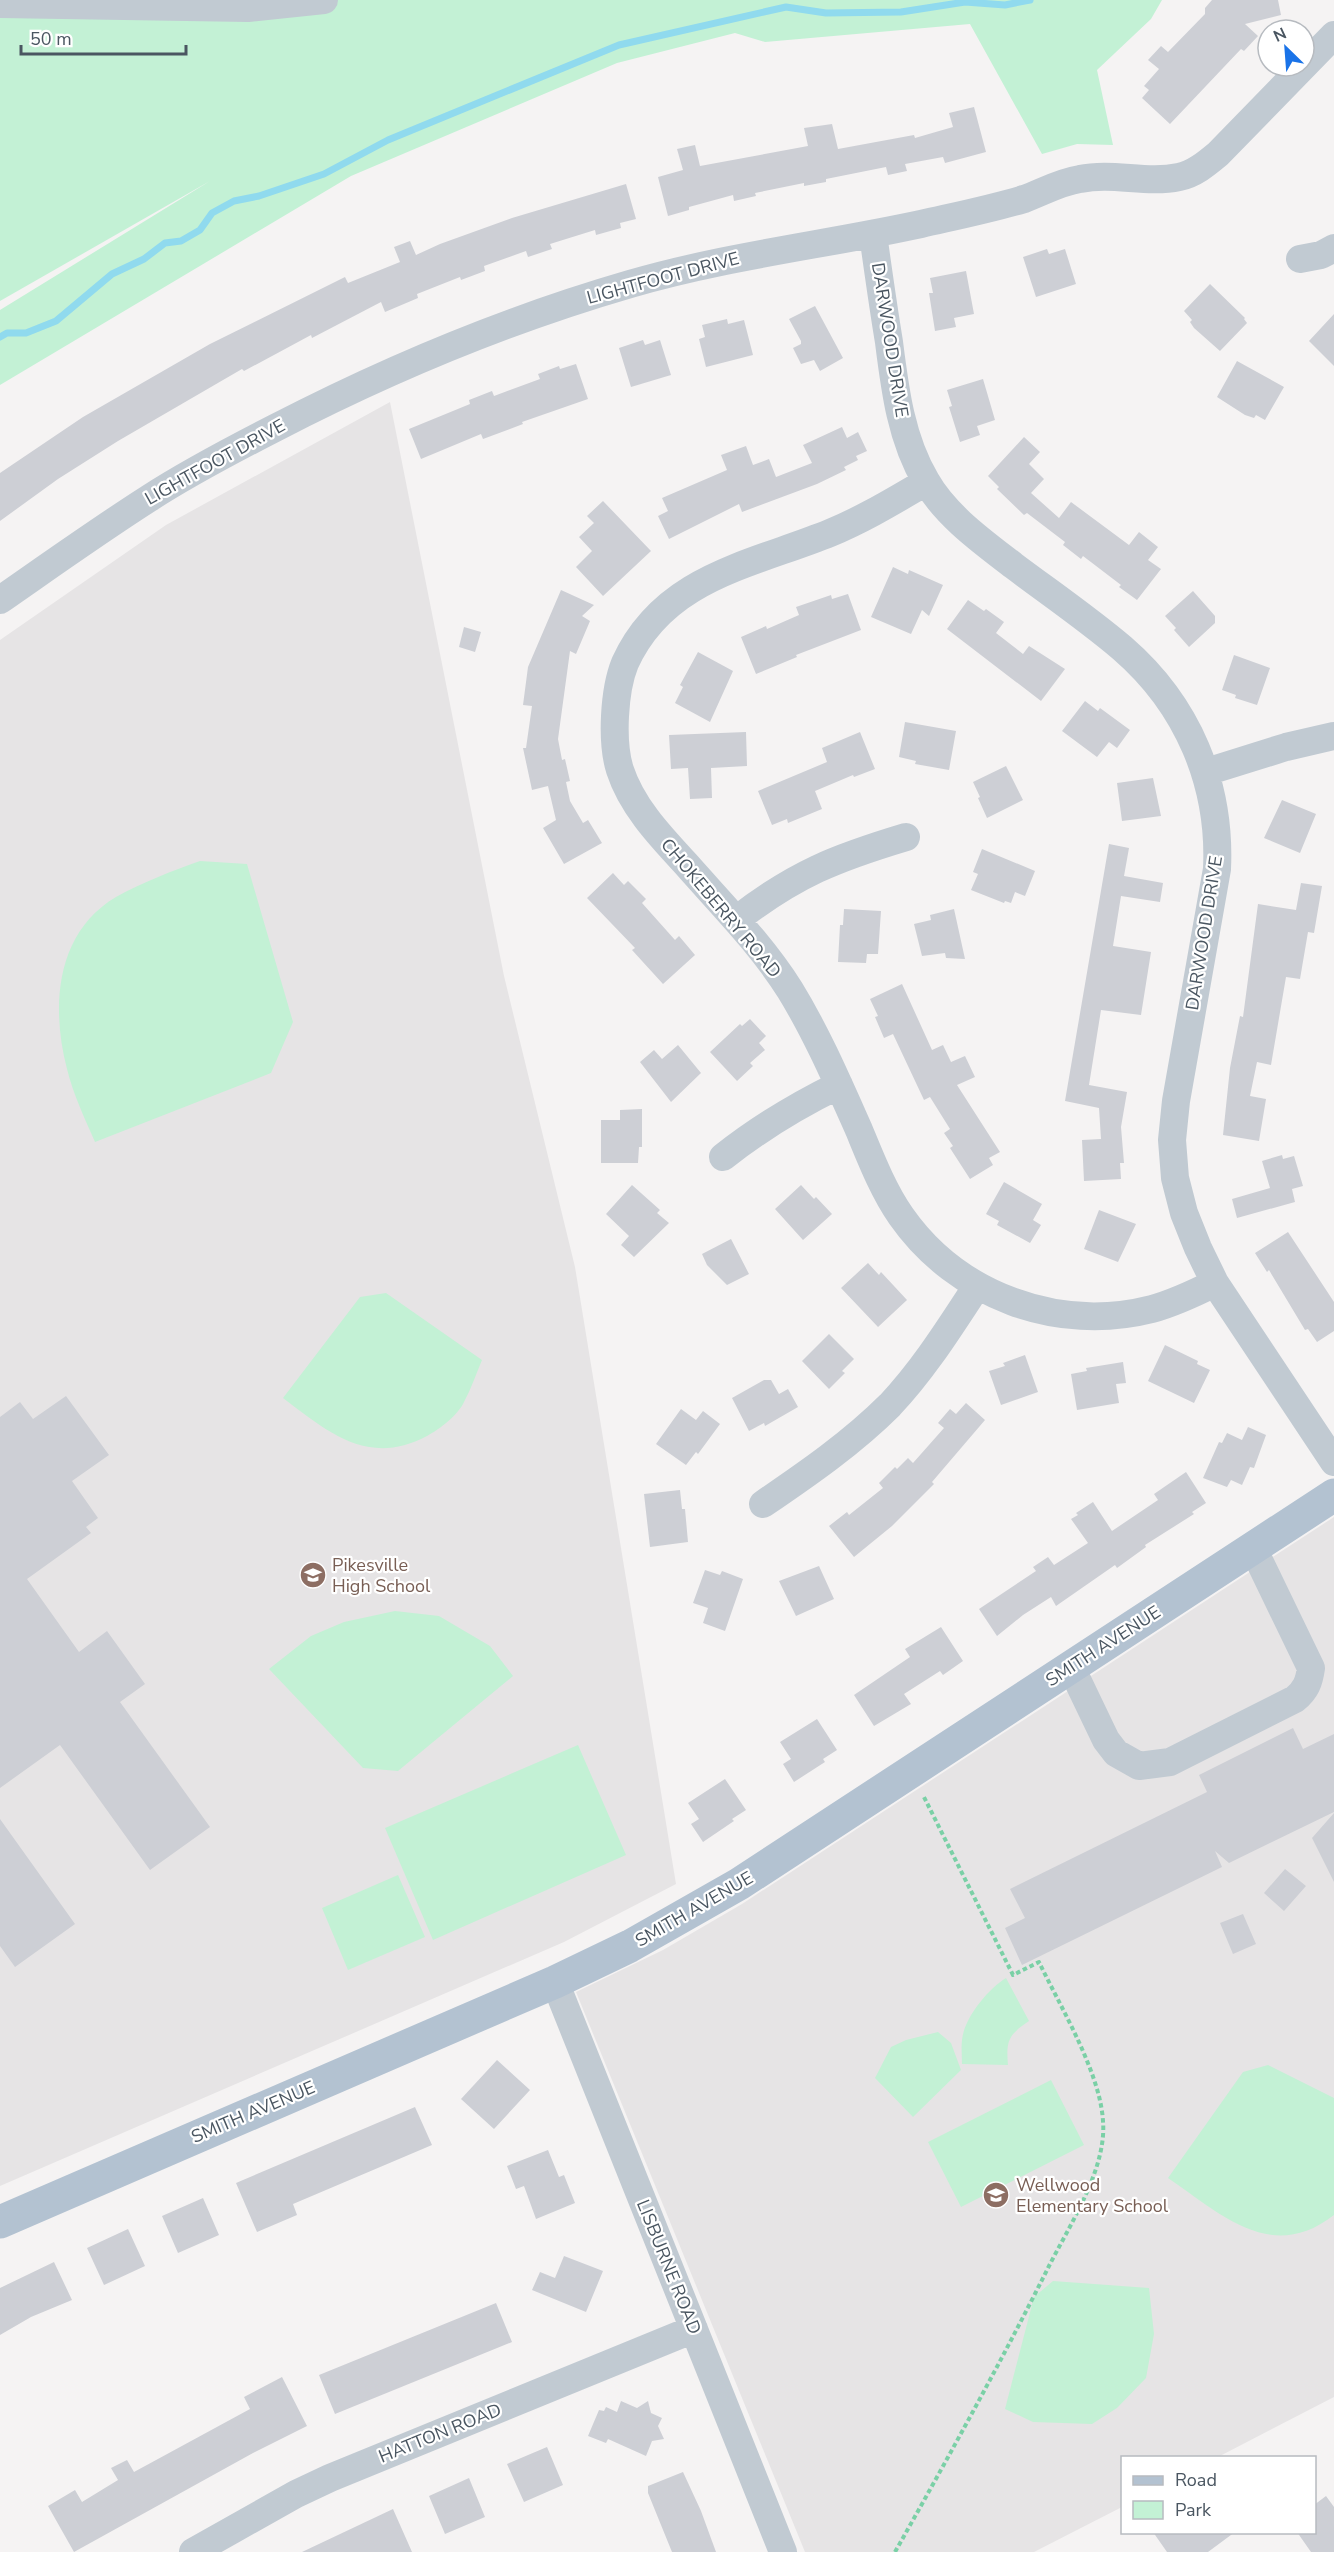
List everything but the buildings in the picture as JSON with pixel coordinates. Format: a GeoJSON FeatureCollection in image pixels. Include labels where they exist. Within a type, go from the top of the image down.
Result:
{"type":"FeatureCollection","features":[{"type":"Feature","properties":{"kind":"main road","name":"SMITH AVENUE"},"geometry":{"type":"LineString","coordinates":[[0,2222],[555,1982],[630,1946],[739,1884],[1334,1495]]}},
{"type":"Feature","properties":{"kind":"street"},"geometry":{"type":"LineString","coordinates":[[0,4],[122,3],[248,8],[324,0]]}},
{"type":"Feature","properties":{"kind":"street","name":"LIGHTFOOT DRIVE"},"geometry":{"type":"LineString","coordinates":[[0,600],[149,498],[236,448],[335,396],[400,366],[521,319],[632,284],[748,255],[873,234],[1027,198],[1053,186],[1079,179],[1107,175],[1158,179],[1181,177],[1201,169],[1334,35]]}},
{"type":"Feature","properties":{"kind":"street","name":"DARWOOD DRIVE"},"geometry":{"type":"LineString","coordinates":[[873,234],[898,409],[910,447],[926,482],[948,510],[985,544],[1123,649],[1174,706],[1206,772],[1215,810],[1218,842],[1217,869],[1176,1101],[1172,1140],[1175,1178],[1184,1213],[1215,1283],[1334,1462]]}},
{"type":"Feature","properties":{"kind":"street"},"geometry":{"type":"LineString","coordinates":[[1300,259],[1321,255],[1334,248]]}},
{"type":"Feature","properties":{"kind":"street","name":"CHOKEBERRY ROAD"},"geometry":{"type":"LineString","coordinates":[[926,482],[881,509],[833,532],[718,574],[686,590],[659,612],[639,638],[624,666],[616,700],[615,738],[620,770],[636,803],[657,832],[765,954],[790,991],[839,1085],[879,1176],[899,1214],[918,1237],[942,1260],[977,1286],[1007,1300],[1044,1312],[1077,1317],[1109,1316],[1151,1309],[1182,1299],[1215,1283]]}},
{"type":"Feature","properties":{"kind":"street"},"geometry":{"type":"LineString","coordinates":[[1206,772],[1286,747],[1334,736]]}},
{"type":"Feature","properties":{"kind":"street"},"geometry":{"type":"LineString","coordinates":[[736,920],[795,878],[852,853],[906,837]]}},
{"type":"Feature","properties":{"kind":"street"},"geometry":{"type":"LineString","coordinates":[[723,1157],[761,1127],[839,1085]]}},
{"type":"Feature","properties":{"kind":"street"},"geometry":{"type":"LineString","coordinates":[[763,1504],[815,1467],[889,1405],[941,1341],[977,1286]]}},
{"type":"Feature","properties":{"kind":"street"},"geometry":{"type":"LineString","coordinates":[[1071,1667],[1106,1740],[1116,1753],[1139,1766],[1170,1762],[1295,1699],[1310,1681],[1311,1668],[1253,1548]]}},
{"type":"Feature","properties":{"kind":"street","name":"LISBURNE ROAD"},"geometry":{"type":"LineString","coordinates":[[555,1982],[783,2552]]}},
{"type":"Feature","properties":{"kind":"street","name":"HATTON ROAD"},"geometry":{"type":"LineString","coordinates":[[193,2552],[296,2494],[330,2478],[694,2329]]}},
{"type":"Feature","properties":{"kind":"path"},"geometry":{"type":"LineString","coordinates":[[895,2552],[996,2373],[1075,2215],[1099,2162],[1104,2123],[1099,2087],[1039,1962],[1012,1975],[924,1797],[916,1802]]}},
{"type":"Feature","properties":{"kind":"shaded area","name":"Pikesville High School"},"geometry":{"type":"Polygon","coordinates":[[[390,402],[504,976],[575,1267],[676,1884],[564,1942],[0,2186],[0,640],[166,525],[390,402]]]}},
{"type":"Feature","properties":{"kind":"shaded area","name":"Wellwood Elementary School"},"geometry":{"type":"Polygon","coordinates":[[[1334,1517],[1334,2397],[1220,2456],[1121,2456],[1121,2508],[1034,2552],[805,2552],[576,1992],[663,1950],[742,1904],[1334,1517]]]}},
{"type":"Feature","properties":{"kind":"green space"},"geometry":{"type":"Polygon","coordinates":[[[0,0],[1162,0],[1151,19],[1097,70],[1113,145],[1077,144],[1042,154],[970,24],[765,42],[735,33],[617,63],[351,176],[0,385],[0,310],[210,181],[0,301],[0,0]]]}},
{"type":"Feature","properties":{"kind":"green space"},"geometry":{"type":"Polygon","coordinates":[[[200,861],[247,864],[293,1022],[271,1073],[95,1142],[72,1088],[62,1046],[59,997],[69,951],[80,930],[96,912],[116,897],[158,877],[200,861]]]}},
{"type":"Feature","properties":{"kind":"green space"},"geometry":{"type":"Polygon","coordinates":[[[386,1293],[482,1360],[458,1412],[437,1430],[406,1445],[386,1448],[368,1447],[333,1434],[283,1398],[360,1297],[386,1293]]]}},
{"type":"Feature","properties":{"kind":"green space"},"geometry":{"type":"Polygon","coordinates":[[[395,1611],[439,1616],[490,1646],[513,1676],[398,1771],[363,1768],[269,1669],[311,1636],[344,1622],[395,1611]]]}},
{"type":"Feature","properties":{"kind":"green space"},"geometry":{"type":"Polygon","coordinates":[[[578,1745],[626,1855],[433,1940],[385,1828],[578,1745]]]}},
{"type":"Feature","properties":{"kind":"green space"},"geometry":{"type":"Polygon","coordinates":[[[398,1875],[425,1937],[348,1970],[322,1908],[398,1875]]]}},
{"type":"Feature","properties":{"kind":"green space"},"geometry":{"type":"Polygon","coordinates":[[[1006,1978],[1029,2021],[1010,2039],[1007,2050],[1008,2065],[962,2064],[962,2040],[967,2023],[978,2005],[1006,1978]]]}},
{"type":"Feature","properties":{"kind":"green space"},"geometry":{"type":"Polygon","coordinates":[[[938,2032],[951,2043],[961,2070],[913,2117],[875,2078],[891,2047],[906,2040],[938,2032]]]}},
{"type":"Feature","properties":{"kind":"green space"},"geometry":{"type":"Polygon","coordinates":[[[1268,2065],[1334,2098],[1334,2215],[1311,2229],[1289,2235],[1268,2234],[1247,2228],[1207,2206],[1168,2178],[1243,2072],[1268,2065]]]}},
{"type":"Feature","properties":{"kind":"green space"},"geometry":{"type":"Polygon","coordinates":[[[1051,2080],[1084,2145],[961,2207],[928,2142],[1051,2080]]]}},
{"type":"Feature","properties":{"kind":"green space"},"geometry":{"type":"Polygon","coordinates":[[[1053,2281],[1149,2288],[1154,2334],[1146,2378],[1117,2408],[1092,2424],[1033,2422],[1005,2409],[1034,2297],[1053,2281]]]}},
{"type":"Feature","properties":{"kind":"waterway"},"geometry":{"type":"LineString","coordinates":[[0,337],[7,333],[26,333],[56,321],[112,274],[144,259],[165,243],[181,241],[200,230],[212,213],[234,201],[259,196],[324,174],[388,140],[619,45],[786,7],[826,13],[901,12],[965,2],[1005,5],[1030,0]]}},
{"type":"Feature","properties":{"kind":"place","name":"Pikesville High School"},"geometry":{"type":"Point","coordinates":[313,1575]}},
{"type":"Feature","properties":{"kind":"place","name":"Wellwood Elementary School"},"geometry":{"type":"Point","coordinates":[996,2195]}}]}
